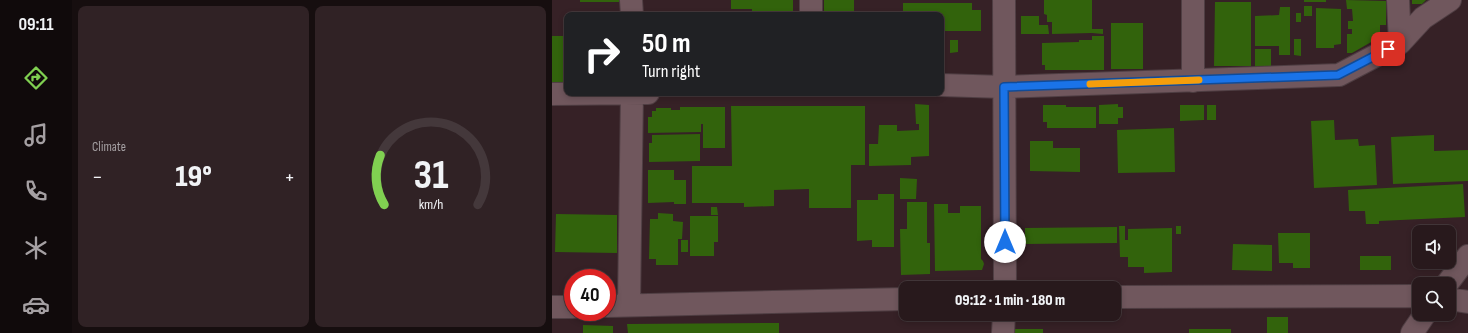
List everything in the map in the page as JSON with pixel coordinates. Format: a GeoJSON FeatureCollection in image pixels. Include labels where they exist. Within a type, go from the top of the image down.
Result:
{"type":"FeatureCollection","features":[{"type":"Feature","properties":{"kind":"street"},"geometry":{"type":"LineString","coordinates":[[632,0],[632,12]]}},
{"type":"Feature","properties":{"kind":"street"},"geometry":{"type":"LineString","coordinates":[[811,0],[811,12]]}},
{"type":"Feature","properties":{"kind":"street"},"geometry":{"type":"LineString","coordinates":[[1004,0],[1005,281]]}},
{"type":"Feature","properties":{"kind":"street"},"geometry":{"type":"LineString","coordinates":[[1193,0],[1193,81]]}},
{"type":"Feature","properties":{"kind":"street"},"geometry":{"type":"LineString","coordinates":[[1398,0],[1400,43]]}},
{"type":"Feature","properties":{"kind":"street"},"geometry":{"type":"LineString","coordinates":[[944,85],[1004,87],[1338,75],[1400,43],[1423,18],[1450,0]]}},
{"type":"Feature","properties":{"kind":"street"},"geometry":{"type":"LineString","coordinates":[[552,94],[564,94]]}},
{"type":"Feature","properties":{"kind":"street"},"geometry":{"type":"LineString","coordinates":[[629,305],[637,96]]}},
{"type":"Feature","properties":{"kind":"street"},"geometry":{"type":"LineString","coordinates":[[1452,277],[1468,256]]}},
{"type":"Feature","properties":{"kind":"street"},"geometry":{"type":"LineString","coordinates":[[1121,297],[1412,296]]}},
{"type":"Feature","properties":{"kind":"street"},"geometry":{"type":"LineString","coordinates":[[616,306],[899,299]]}},
{"type":"Feature","properties":{"kind":"street"},"geometry":{"type":"LineString","coordinates":[[1456,300],[1468,302]]}},
{"type":"Feature","properties":{"kind":"street"},"geometry":{"type":"LineString","coordinates":[[552,307],[564,307]]}},
{"type":"Feature","properties":{"kind":"street"},"geometry":{"type":"LineString","coordinates":[[1003,333],[1004,321]]}},
{"type":"Feature","properties":{"kind":"street"},"geometry":{"type":"LineString","coordinates":[[1412,333],[1420,321]]}},
{"type":"Feature","properties":{"kind":"building"},"geometry":{"type":"Polygon","coordinates":[[[580,0],[619,0],[619,2],[580,2],[580,0]]]}},
{"type":"Feature","properties":{"kind":"building"},"geometry":{"type":"Polygon","coordinates":[[[731,0],[793,0],[793,12],[752,12],[752,9],[731,9],[731,0]]]}},
{"type":"Feature","properties":{"kind":"building"},"geometry":{"type":"Polygon","coordinates":[[[824,0],[854,0],[854,12],[824,12],[824,0]]]}},
{"type":"Feature","properties":{"kind":"building"},"geometry":{"type":"Polygon","coordinates":[[[1044,0],[1092,0],[1092,29],[1103,29],[1103,34],[1052,34],[1052,22],[1047,22],[1047,15],[1044,14],[1044,0]]]}},
{"type":"Feature","properties":{"kind":"building"},"geometry":{"type":"Polygon","coordinates":[[[1304,0],[1326,0],[1326,2],[1304,2],[1304,0]]]}},
{"type":"Feature","properties":{"kind":"building"},"geometry":{"type":"Polygon","coordinates":[[[1346,0],[1386,1],[1386,25],[1380,25],[1380,37],[1352,53],[1347,53],[1347,34],[1352,34],[1352,29],[1348,29],[1348,21],[1353,21],[1352,9],[1347,9],[1346,0]]]}},
{"type":"Feature","properties":{"kind":"building"},"geometry":{"type":"Polygon","coordinates":[[[1412,0],[1426,0],[1422,4],[1412,4],[1412,0]]]}},
{"type":"Feature","properties":{"kind":"building"},"geometry":{"type":"Polygon","coordinates":[[[1215,2],[1251,2],[1251,66],[1214,66],[1215,2]]]}},
{"type":"Feature","properties":{"kind":"building"},"geometry":{"type":"Polygon","coordinates":[[[903,3],[972,3],[972,10],[981,10],[981,31],[944,31],[944,12],[903,12],[903,3]]]}},
{"type":"Feature","properties":{"kind":"building"},"geometry":{"type":"Polygon","coordinates":[[[1304,6],[1312,6],[1312,16],[1304,16],[1304,6]]]}},
{"type":"Feature","properties":{"kind":"building"},"geometry":{"type":"Polygon","coordinates":[[[1280,7],[1290,7],[1290,55],[1279,55],[1279,46],[1255,46],[1255,16],[1279,15],[1280,7]]]}},
{"type":"Feature","properties":{"kind":"building"},"geometry":{"type":"Polygon","coordinates":[[[1316,8],[1341,9],[1341,44],[1334,45],[1334,48],[1316,48],[1316,8]]]}},
{"type":"Feature","properties":{"kind":"building"},"geometry":{"type":"Polygon","coordinates":[[[1296,13],[1301,13],[1301,22],[1296,22],[1296,13]]]}},
{"type":"Feature","properties":{"kind":"building"},"geometry":{"type":"Polygon","coordinates":[[[1021,16],[1039,16],[1039,25],[1048,25],[1049,34],[1021,34],[1021,16]]]}},
{"type":"Feature","properties":{"kind":"building"},"geometry":{"type":"Polygon","coordinates":[[[1111,23],[1143,23],[1143,69],[1111,69],[1111,23]]]}},
{"type":"Feature","properties":{"kind":"building"},"geometry":{"type":"Polygon","coordinates":[[[552,36],[564,36],[564,85],[552,85],[552,36]]]}},
{"type":"Feature","properties":{"kind":"building"},"geometry":{"type":"Polygon","coordinates":[[[1092,36],[1104,36],[1104,70],[1045,70],[1045,65],[1042,65],[1042,43],[1079,42],[1079,40],[1092,40],[1092,36]]]}},
{"type":"Feature","properties":{"kind":"building"},"geometry":{"type":"Polygon","coordinates":[[[1294,39],[1301,39],[1301,56],[1294,55],[1294,39]]]}},
{"type":"Feature","properties":{"kind":"building"},"geometry":{"type":"Polygon","coordinates":[[[950,40],[958,40],[958,52],[950,53],[950,40]]]}},
{"type":"Feature","properties":{"kind":"building"},"geometry":{"type":"Polygon","coordinates":[[[1255,49],[1271,49],[1271,67],[1255,67],[1255,49]]]}},
{"type":"Feature","properties":{"kind":"building"},"geometry":{"type":"Polygon","coordinates":[[[915,104],[929,105],[929,156],[911,157],[911,165],[869,166],[869,144],[878,144],[879,125],[897,125],[897,131],[919,130],[919,124],[916,124],[915,104]]]}},
{"type":"Feature","properties":{"kind":"building"},"geometry":{"type":"Polygon","coordinates":[[[1118,104],[1118,107],[1123,107],[1123,118],[1118,118],[1118,124],[1099,124],[1099,105],[1118,104]]]}},
{"type":"Feature","properties":{"kind":"building"},"geometry":{"type":"Polygon","coordinates":[[[1043,105],[1096,107],[1096,128],[1047,128],[1047,122],[1043,122],[1043,105]]]}},
{"type":"Feature","properties":{"kind":"building"},"geometry":{"type":"Polygon","coordinates":[[[1180,105],[1204,105],[1204,120],[1180,121],[1180,105]]]}},
{"type":"Feature","properties":{"kind":"building"},"geometry":{"type":"Polygon","coordinates":[[[1207,105],[1216,105],[1216,120],[1207,120],[1207,105]]]}},
{"type":"Feature","properties":{"kind":"building"},"geometry":{"type":"Polygon","coordinates":[[[731,106],[865,106],[865,165],[851,165],[851,208],[809,208],[809,189],[774,190],[774,206],[744,207],[744,203],[692,203],[692,166],[732,166],[731,106]]]}},
{"type":"Feature","properties":{"kind":"building"},"geometry":{"type":"Polygon","coordinates":[[[680,107],[725,107],[725,148],[703,148],[703,124],[701,124],[701,132],[648,133],[648,117],[652,117],[652,111],[656,111],[656,108],[671,108],[671,110],[680,110],[680,107]]]}},
{"type":"Feature","properties":{"kind":"building"},"geometry":{"type":"Polygon","coordinates":[[[1334,120],[1335,140],[1358,139],[1359,146],[1375,145],[1377,185],[1314,188],[1311,121],[1334,120]]]}},
{"type":"Feature","properties":{"kind":"building"},"geometry":{"type":"Polygon","coordinates":[[[1174,128],[1175,172],[1118,173],[1117,130],[1174,128]]]}},
{"type":"Feature","properties":{"kind":"building"},"geometry":{"type":"Polygon","coordinates":[[[700,134],[700,161],[649,162],[649,143],[652,143],[652,135],[700,134]]]}},
{"type":"Feature","properties":{"kind":"building"},"geometry":{"type":"Polygon","coordinates":[[[1434,135],[1434,151],[1468,150],[1468,181],[1393,184],[1391,137],[1434,135]]]}},
{"type":"Feature","properties":{"kind":"building"},"geometry":{"type":"Polygon","coordinates":[[[1030,141],[1053,141],[1053,148],[1080,148],[1080,172],[1030,171],[1030,141]]]}},
{"type":"Feature","properties":{"kind":"building"},"geometry":{"type":"Polygon","coordinates":[[[648,170],[674,170],[674,180],[686,180],[686,204],[674,204],[674,202],[648,203],[648,170]]]}},
{"type":"Feature","properties":{"kind":"building"},"geometry":{"type":"Polygon","coordinates":[[[900,178],[917,179],[916,199],[900,199],[900,178]]]}},
{"type":"Feature","properties":{"kind":"building"},"geometry":{"type":"Polygon","coordinates":[[[1463,184],[1465,217],[1379,221],[1379,224],[1366,224],[1365,211],[1349,211],[1348,190],[1463,184]]]}},
{"type":"Feature","properties":{"kind":"building"},"geometry":{"type":"Polygon","coordinates":[[[878,194],[894,194],[894,247],[872,247],[872,240],[857,241],[857,200],[878,200],[878,194]]]}},
{"type":"Feature","properties":{"kind":"building"},"geometry":{"type":"Polygon","coordinates":[[[907,202],[927,202],[927,243],[930,243],[930,274],[901,275],[900,229],[907,229],[907,202]]]}},
{"type":"Feature","properties":{"kind":"building"},"geometry":{"type":"Polygon","coordinates":[[[934,204],[948,204],[948,213],[960,213],[960,206],[981,206],[981,259],[984,264],[982,270],[935,271],[934,204]]]}},
{"type":"Feature","properties":{"kind":"building"},"geometry":{"type":"Polygon","coordinates":[[[711,207],[717,207],[718,215],[711,215],[711,207]]]}},
{"type":"Feature","properties":{"kind":"building"},"geometry":{"type":"Polygon","coordinates":[[[658,213],[673,214],[673,221],[683,222],[682,239],[678,239],[678,265],[656,265],[656,259],[649,259],[650,219],[658,219],[658,213]]]}},
{"type":"Feature","properties":{"kind":"building"},"geometry":{"type":"Polygon","coordinates":[[[556,214],[617,215],[617,253],[555,252],[556,214]]]}},
{"type":"Feature","properties":{"kind":"building"},"geometry":{"type":"Polygon","coordinates":[[[690,216],[718,216],[718,242],[714,242],[714,256],[690,256],[690,216]]]}},
{"type":"Feature","properties":{"kind":"building"},"geometry":{"type":"Polygon","coordinates":[[[1119,226],[1125,226],[1125,240],[1128,240],[1128,229],[1172,228],[1172,272],[1144,273],[1144,267],[1128,267],[1128,257],[1120,257],[1119,226]]]}},
{"type":"Feature","properties":{"kind":"building"},"geometry":{"type":"Polygon","coordinates":[[[1176,226],[1181,226],[1181,234],[1176,234],[1176,226]]]}},
{"type":"Feature","properties":{"kind":"building"},"geometry":{"type":"Polygon","coordinates":[[[1117,227],[1117,243],[1025,244],[1025,228],[1117,227]]]}},
{"type":"Feature","properties":{"kind":"building"},"geometry":{"type":"Polygon","coordinates":[[[1278,233],[1310,233],[1310,268],[1293,268],[1293,263],[1279,263],[1278,233]]]}},
{"type":"Feature","properties":{"kind":"building"},"geometry":{"type":"Polygon","coordinates":[[[681,240],[688,240],[688,252],[681,252],[681,240]]]}},
{"type":"Feature","properties":{"kind":"building"},"geometry":{"type":"Polygon","coordinates":[[[1233,244],[1272,245],[1272,271],[1232,270],[1233,244]]]}},
{"type":"Feature","properties":{"kind":"building"},"geometry":{"type":"Polygon","coordinates":[[[1360,256],[1391,256],[1391,270],[1360,270],[1360,256]]]}},
{"type":"Feature","properties":{"kind":"building"},"geometry":{"type":"Polygon","coordinates":[[[1267,317],[1288,317],[1288,333],[1267,333],[1267,317]]]}},
{"type":"Feature","properties":{"kind":"building"},"geometry":{"type":"Polygon","coordinates":[[[779,323],[779,333],[628,333],[627,324],[779,323]]]}},
{"type":"Feature","properties":{"kind":"building"},"geometry":{"type":"Polygon","coordinates":[[[583,325],[613,326],[613,333],[583,333],[583,325]]]}},
{"type":"Feature","properties":{"kind":"building"},"geometry":{"type":"Polygon","coordinates":[[[1015,329],[1043,329],[1043,333],[1015,333],[1015,329]]]}},
{"type":"Feature","properties":{"kind":"building"},"geometry":{"type":"Polygon","coordinates":[[[1189,329],[1231,329],[1231,333],[1189,333],[1189,329]]]}},
{"type":"Feature","properties":{"kind":"slow traffic"},"geometry":{"type":"LineString","coordinates":[[1090,84],[1199,80]]}},
{"type":"Feature","properties":{"kind":"route"},"geometry":{"type":"LineString","coordinates":[[1005,242],[1004,87],[1338,75],[1388,49]]}}]}
